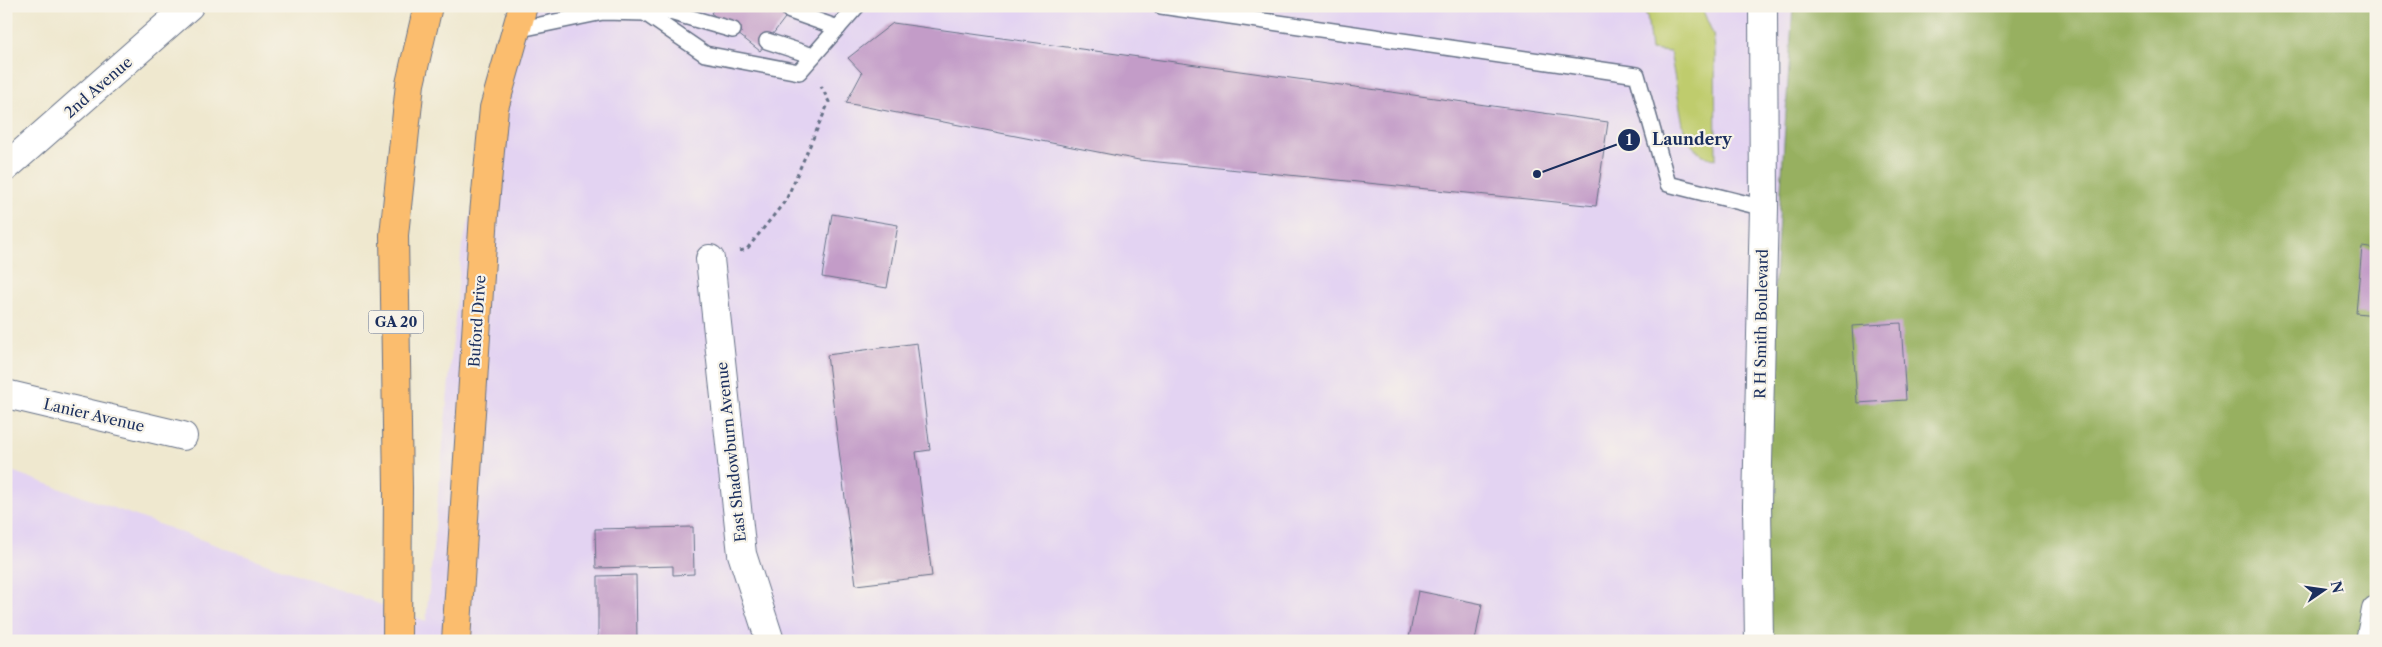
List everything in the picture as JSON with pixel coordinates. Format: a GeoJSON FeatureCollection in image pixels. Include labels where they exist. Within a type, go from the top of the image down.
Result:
{"type":"FeatureCollection","features":[{"type":"Feature","properties":{"kind":"highway","name":"GA 20"},"geometry":{"type":"LineString","coordinates":[[397,641],[398,488],[394,235],[410,84],[428,6]]}},
{"type":"Feature","properties":{"kind":"highway","name":"Buford Drive"},"geometry":{"type":"LineString","coordinates":[[456,641],[483,233],[494,108],[520,18]]}},
{"type":"Feature","properties":{"kind":"street","name":"2nd Avenue"},"geometry":{"type":"LineString","coordinates":[[6,167],[189,6]]}},
{"type":"Feature","properties":{"kind":"street","name":"R H Smith Boulevard"},"geometry":{"type":"LineString","coordinates":[[1759,641],[1757,505],[1764,208],[1763,6]]}},
{"type":"Feature","properties":{"kind":"street","name":"East Shadowburn Avenue"},"geometry":{"type":"LineString","coordinates":[[710,259],[742,554],[770,641]]}},
{"type":"Feature","properties":{"kind":"street","name":"Lanier Avenue"},"geometry":{"type":"LineString","coordinates":[[6,394],[183,436]]}},
{"type":"Feature","properties":{"kind":"street"},"geometry":{"type":"LineString","coordinates":[[2370,641],[2376,610]]}},
{"type":"Feature","properties":{"kind":"lane"},"geometry":{"type":"LineString","coordinates":[[645,13],[705,54],[799,72],[857,6]]}},
{"type":"Feature","properties":{"kind":"lane"},"geometry":{"type":"LineString","coordinates":[[1160,6],[1637,74],[1668,184],[1764,208]]}},
{"type":"Feature","properties":{"kind":"lane"},"geometry":{"type":"LineString","coordinates":[[520,18],[603,12],[645,13],[665,8],[733,30]]}},
{"type":"Feature","properties":{"kind":"lane"},"geometry":{"type":"LineString","coordinates":[[790,11],[838,28]]}},
{"type":"Feature","properties":{"kind":"lane"},"geometry":{"type":"LineString","coordinates":[[767,41],[814,56]]}},
{"type":"Feature","properties":{"kind":"path"},"geometry":{"type":"LineString","coordinates":[[710,259],[747,249],[786,200],[829,102],[822,86],[799,72]]}},
{"type":"Feature","properties":{"kind":"shaded area"},"geometry":{"type":"Polygon","coordinates":[[[530,6],[1793,6],[1759,521],[1762,641],[6,641],[6,469],[426,621],[462,245],[530,6]]]}},
{"type":"Feature","properties":{"kind":"green space"},"geometry":{"type":"Polygon","coordinates":[[[1607,6],[1701,6],[1713,34],[1715,49],[1716,159],[1706,157],[1698,152],[1685,136],[1670,52],[1651,50],[1647,15],[1638,9],[1607,6]]]}},
{"type":"Feature","properties":{"kind":"green space"},"geometry":{"type":"Polygon","coordinates":[[[1793,6],[2376,6],[2376,641],[1762,641],[1759,521],[1793,6]]]}},
{"type":"Feature","properties":{"kind":"building"},"geometry":{"type":"Polygon","coordinates":[[[716,6],[794,6],[760,51],[711,13],[716,6]]]}},
{"type":"Feature","properties":{"kind":"building"},"geometry":{"type":"Polygon","coordinates":[[[893,23],[1608,122],[1596,206],[1139,160],[846,103],[862,73],[848,58],[893,23]]]}},
{"type":"Feature","properties":{"kind":"building"},"geometry":{"type":"Polygon","coordinates":[[[832,214],[898,225],[887,288],[822,277],[832,214]]]}},
{"type":"Feature","properties":{"kind":"building"},"geometry":{"type":"Polygon","coordinates":[[[2362,247],[2376,249],[2376,315],[2356,313],[2362,247]]]}},
{"type":"Feature","properties":{"kind":"building"},"geometry":{"type":"Polygon","coordinates":[[[1901,323],[1906,400],[1857,403],[1852,326],[1901,323]]]}},
{"type":"Feature","properties":{"kind":"building"},"geometry":{"type":"Polygon","coordinates":[[[917,343],[930,450],[916,452],[932,576],[856,585],[827,355],[917,343]]]}},
{"type":"Feature","properties":{"kind":"building"},"geometry":{"type":"Polygon","coordinates":[[[693,527],[694,574],[673,575],[673,566],[596,568],[595,529],[693,527]]]}},
{"type":"Feature","properties":{"kind":"building"},"geometry":{"type":"Polygon","coordinates":[[[636,575],[637,641],[598,641],[598,576],[636,575]]]}},
{"type":"Feature","properties":{"kind":"building"},"geometry":{"type":"Polygon","coordinates":[[[1418,591],[1482,604],[1475,641],[1422,641],[1409,638],[1418,591]]]}},
{"type":"Feature","properties":{"kind":"place","name":"Laundery"},"geometry":{"type":"Point","coordinates":[1537,174]}}]}
